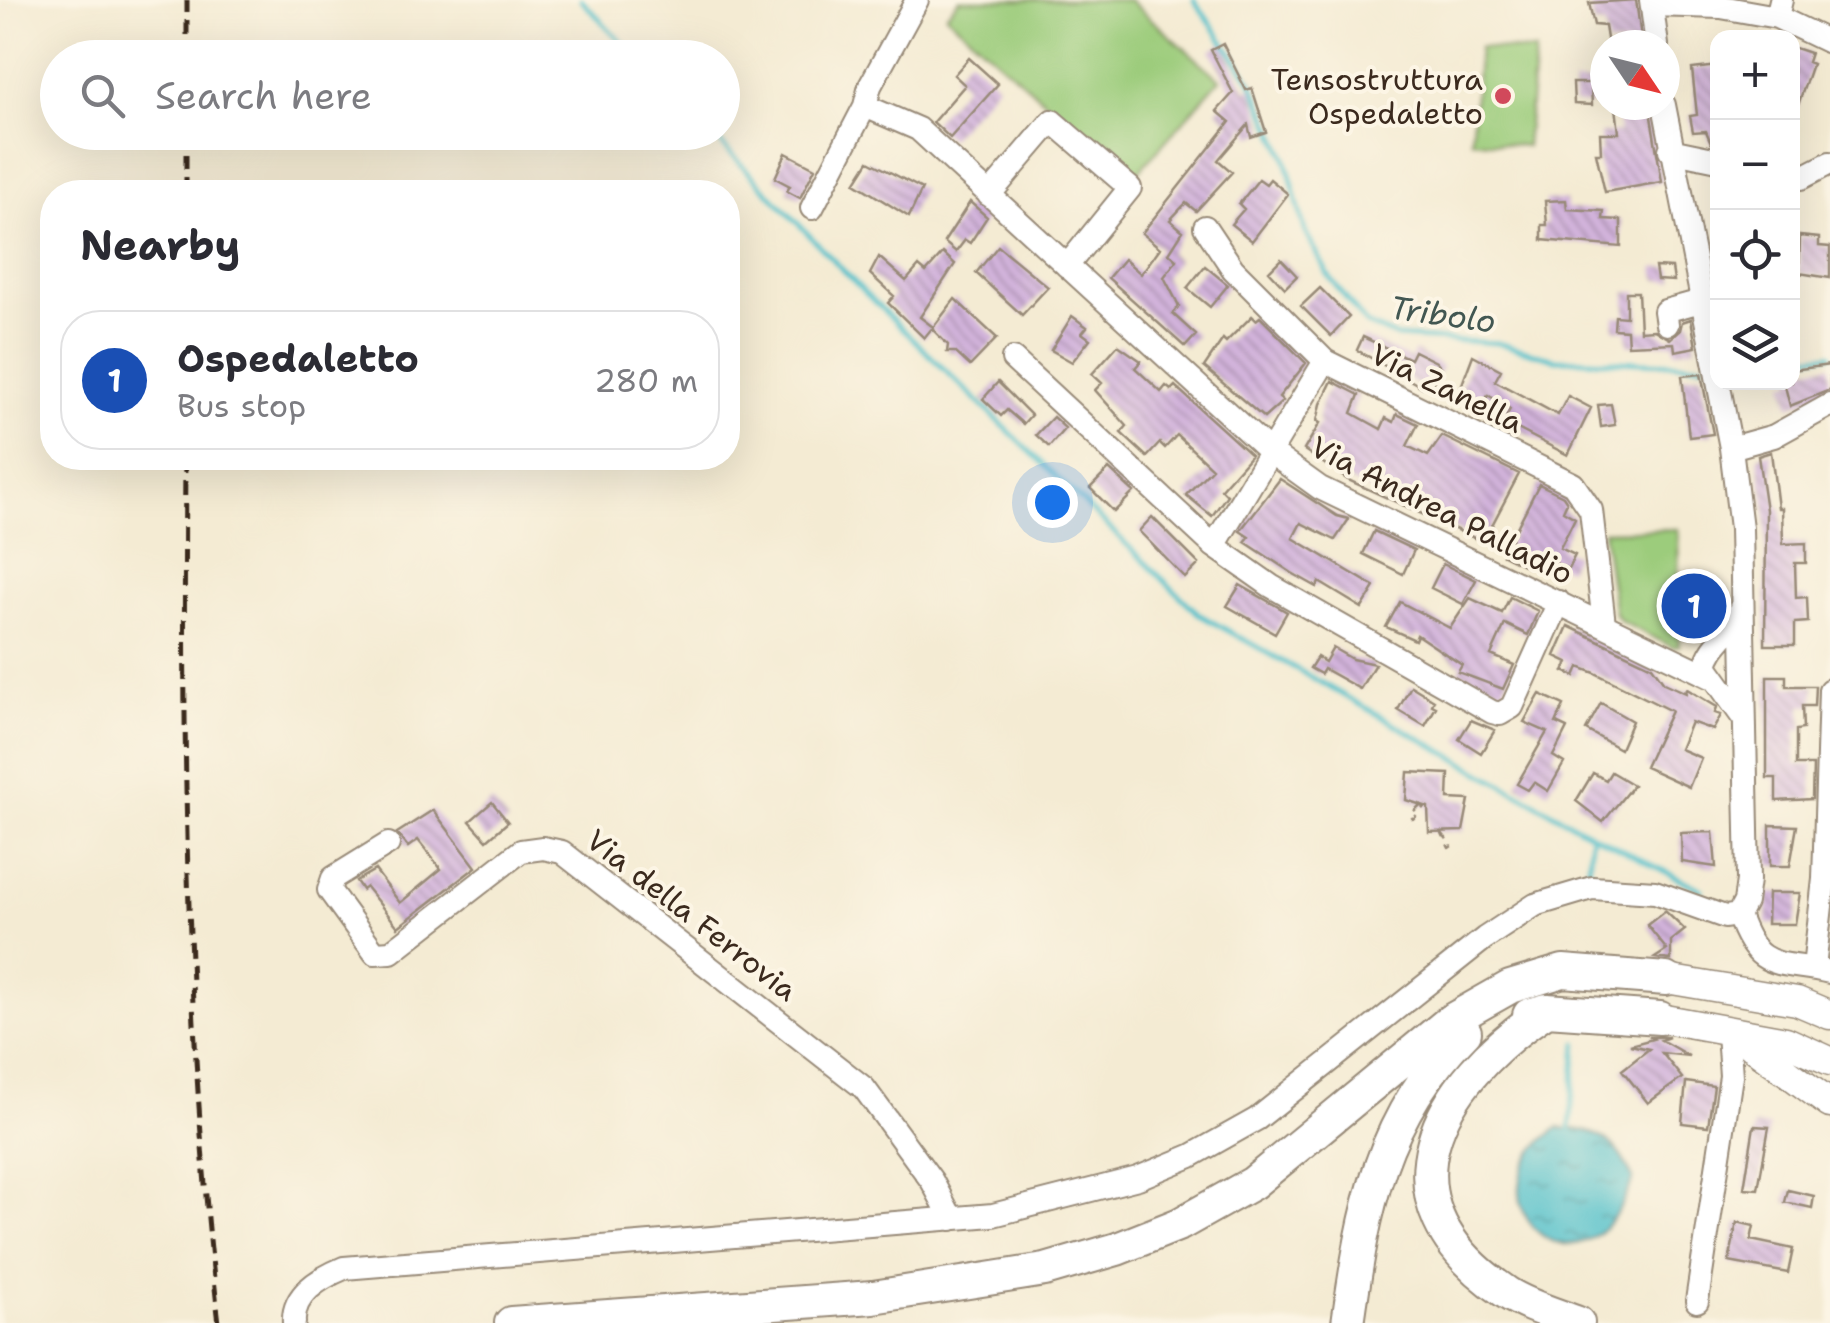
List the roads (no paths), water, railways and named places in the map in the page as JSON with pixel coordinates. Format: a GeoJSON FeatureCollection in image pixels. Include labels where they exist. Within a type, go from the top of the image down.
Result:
{"type":"FeatureCollection","features":[{"type":"Feature","properties":{"kind":"highway"},"geometry":{"type":"LineString","coordinates":[[510,1323],[874,1297],[1044,1270],[1117,1249],[1180,1224],[1253,1183],[1450,1020],[1510,987],[1562,972],[1666,979]]}},
{"type":"Feature","properties":{"kind":"highway"},"geometry":{"type":"LineString","coordinates":[[1348,1323],[1367,1202],[1388,1140],[1436,1062],[1510,987]]}},
{"type":"Feature","properties":{"kind":"highway"},"geometry":{"type":"LineString","coordinates":[[1410,1102],[1463,1051],[1502,1023],[1547,1010],[1660,1018]]}},
{"type":"Feature","properties":{"kind":"highway"},"geometry":{"type":"LineString","coordinates":[[1547,1010],[1506,1036],[1454,1092],[1434,1132],[1430,1170],[1444,1228],[1471,1262],[1508,1294],[1578,1323]]}},
{"type":"Feature","properties":{"kind":"main road"},"geometry":{"type":"LineString","coordinates":[[1666,979],[1768,996],[1830,1014]]}},
{"type":"Feature","properties":{"kind":"main road"},"geometry":{"type":"LineString","coordinates":[[1768,996],[1830,1058]]}},
{"type":"Feature","properties":{"kind":"main road"},"geometry":{"type":"LineString","coordinates":[[1660,1018],[1786,1041],[1830,1058]]}},
{"type":"Feature","properties":{"kind":"main road"},"geometry":{"type":"LineString","coordinates":[[1731,1033],[1830,1104]]}},
{"type":"Feature","properties":{"kind":"street"},"geometry":{"type":"LineString","coordinates":[[812,208],[865,106],[870,86],[909,2]]}},
{"type":"Feature","properties":{"kind":"street"},"geometry":{"type":"LineString","coordinates":[[1655,30],[1651,2],[1711,3],[1780,8],[1827,41]]}},
{"type":"Feature","properties":{"kind":"street","name":"Via Andrea Palladio"},"geometry":{"type":"LineString","coordinates":[[865,106],[918,129],[1270,452],[1320,488],[1714,679]]}},
{"type":"Feature","properties":{"kind":"street"},"geometry":{"type":"LineString","coordinates":[[988,195],[1052,120],[1130,188],[1067,266]]}},
{"type":"Feature","properties":{"kind":"street"},"geometry":{"type":"LineString","coordinates":[[1666,120],[1731,448],[1741,528],[1748,880],[1745,902],[1738,914],[1748,945],[1760,956],[1822,970],[1830,690]]}},
{"type":"Feature","properties":{"kind":"street"},"geometry":{"type":"LineString","coordinates":[[1670,150],[1710,158]]}},
{"type":"Feature","properties":{"kind":"street"},"geometry":{"type":"LineString","coordinates":[[1800,178],[1830,163]]}},
{"type":"Feature","properties":{"kind":"street","name":"Via Zanella"},"geometry":{"type":"LineString","coordinates":[[1205,227],[1234,269],[1326,362],[1574,484],[1591,510],[1604,624]]}},
{"type":"Feature","properties":{"kind":"street"},"geometry":{"type":"LineString","coordinates":[[1658,317],[1700,300]]}},
{"type":"Feature","properties":{"kind":"street"},"geometry":{"type":"LineString","coordinates":[[1013,359],[1214,546],[1271,586],[1496,714],[1512,707],[1560,602]]}},
{"type":"Feature","properties":{"kind":"street"},"geometry":{"type":"LineString","coordinates":[[1214,546],[1326,362]]}},
{"type":"Feature","properties":{"kind":"street"},"geometry":{"type":"LineString","coordinates":[[1731,448],[1774,436],[1830,405]]}},
{"type":"Feature","properties":{"kind":"street"},"geometry":{"type":"LineString","coordinates":[[1742,604],[1739,619],[1706,666],[1746,722]]}},
{"type":"Feature","properties":{"kind":"street"},"geometry":{"type":"LineString","coordinates":[[1676,658],[1730,646],[1742,664]]}},
{"type":"Feature","properties":{"kind":"street"},"geometry":{"type":"LineString","coordinates":[[1714,679],[1729,682],[1742,664]]}},
{"type":"Feature","properties":{"kind":"street","name":"Via della Ferrovia"},"geometry":{"type":"LineString","coordinates":[[388,844],[333,878],[329,890],[375,954],[391,952],[521,852],[544,848],[562,852],[864,1088],[932,1181],[952,1219]]}},
{"type":"Feature","properties":{"kind":"street"},"geometry":{"type":"LineString","coordinates":[[294,1323],[293,1315],[314,1280],[344,1268],[994,1215],[1120,1182],[1191,1156],[1257,1119],[1485,938],[1535,906],[1592,888],[1655,892],[1725,916],[1738,914]]}},
{"type":"Feature","properties":{"kind":"street"},"geometry":{"type":"LineString","coordinates":[[1696,1301],[1730,1076],[1731,1033]]}},
{"type":"Feature","properties":{"kind":"water"},"geometry":{"type":"Polygon","coordinates":[[[1558,1128],[1585,1131],[1605,1140],[1620,1155],[1633,1179],[1611,1220],[1586,1241],[1561,1243],[1539,1233],[1524,1212],[1520,1185],[1530,1156],[1558,1128]]]}},
{"type":"Feature","properties":{"kind":"waterway"},"geometry":{"type":"LineString","coordinates":[[581,0],[620,40]]}},
{"type":"Feature","properties":{"kind":"waterway","name":"Tribolo"},"geometry":{"type":"LineString","coordinates":[[1194,0],[1251,81],[1285,155],[1305,231],[1330,278],[1366,324],[1397,337],[1497,343],[1555,359],[1703,364]]}},
{"type":"Feature","properties":{"kind":"waterway"},"geometry":{"type":"LineString","coordinates":[[727,150],[862,290],[1200,615],[1591,834],[1702,890]]}},
{"type":"Feature","properties":{"kind":"waterway","name":"Tribolo"},"geometry":{"type":"LineString","coordinates":[[1800,357],[1830,354]]}},
{"type":"Feature","properties":{"kind":"waterway"},"geometry":{"type":"LineString","coordinates":[[1589,870],[1591,834]]}},
{"type":"Feature","properties":{"kind":"waterway"},"geometry":{"type":"LineString","coordinates":[[1570,1128],[1577,1043]]}},
{"type":"Feature","properties":{"kind":"railway"},"geometry":{"type":"LineString","coordinates":[[187,0],[187,40]]}},
{"type":"Feature","properties":{"kind":"railway"},"geometry":{"type":"LineString","coordinates":[[186,150],[186,180]]}},
{"type":"Feature","properties":{"kind":"railway"},"geometry":{"type":"LineString","coordinates":[[185,470],[188,891],[199,1107],[219,1323]]}},
{"type":"Feature","properties":{"kind":"place","name":"Tensostruttura Ospedaletto"},"geometry":{"type":"Point","coordinates":[1503,96]}},
{"type":"Feature","properties":{"kind":"place","name":"Ospedaletto"},"geometry":{"type":"Point","coordinates":[1694,606]}}]}
